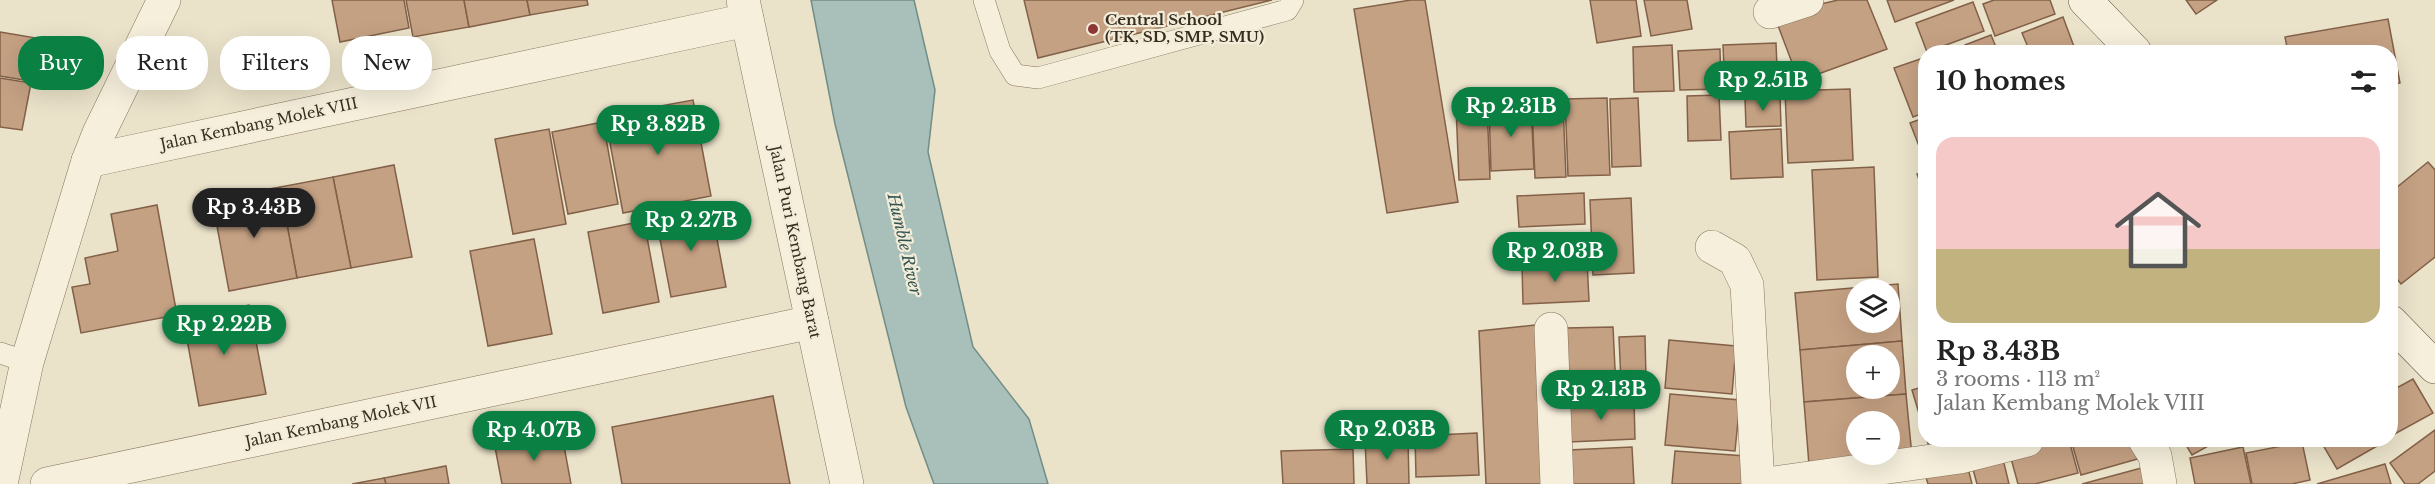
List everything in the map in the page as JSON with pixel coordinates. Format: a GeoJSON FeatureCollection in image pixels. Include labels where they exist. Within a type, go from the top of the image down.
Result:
{"type":"FeatureCollection","features":[{"type":"Feature","properties":{"kind":"street"},"geometry":{"type":"LineString","coordinates":[[1,484],[14,357],[99,133],[164,0]]}},
{"type":"Feature","properties":{"kind":"street"},"geometry":{"type":"LineString","coordinates":[[1770,12],[1807,0]]}},
{"type":"Feature","properties":{"kind":"street"},"geometry":{"type":"LineString","coordinates":[[2085,0],[2127,45]]}},
{"type":"Feature","properties":{"kind":"street","name":"Jalan Kembang Molek VIII"},"geometry":{"type":"LineString","coordinates":[[88,161],[745,10]]}},
{"type":"Feature","properties":{"kind":"street","name":"Jalan Puri Kembang Barat"},"geometry":{"type":"LineString","coordinates":[[745,10],[847,484]]}},
{"type":"Feature","properties":{"kind":"street"},"geometry":{"type":"LineString","coordinates":[[1712,247],[1735,260],[1747,285],[1758,484]]}},
{"type":"Feature","properties":{"kind":"street","name":"Jalan Kembang Molek VII"},"geometry":{"type":"LineString","coordinates":[[47,484],[812,322]]}},
{"type":"Feature","properties":{"kind":"street"},"geometry":{"type":"LineString","coordinates":[[1551,328],[1557,484]]}},
{"type":"Feature","properties":{"kind":"street"},"geometry":{"type":"LineString","coordinates":[[2398,329],[2435,367]]}},
{"type":"Feature","properties":{"kind":"street"},"geometry":{"type":"LineString","coordinates":[[1766,484],[1960,457],[1999,447]]}},
{"type":"Feature","properties":{"kind":"street"},"geometry":{"type":"LineString","coordinates":[[2149,447],[2155,456],[2160,484]]}},
{"type":"Feature","properties":{"kind":"lane"},"geometry":{"type":"LineString","coordinates":[[984,0],[1000,51],[1015,75],[1038,78],[1287,10],[1293,0]]}},
{"type":"Feature","properties":{"kind":"water","name":"Humble River"},"geometry":{"type":"Polygon","coordinates":[[[811,0],[914,0],[935,90],[928,152],[973,347],[1029,419],[1048,484],[934,484],[906,407],[835,124],[811,0]]]}},
{"type":"Feature","properties":{"kind":"building"},"geometry":{"type":"Polygon","coordinates":[[[332,0],[404,0],[409,28],[370,36],[342,36],[340,42],[332,0]]]}},
{"type":"Feature","properties":{"kind":"building"},"geometry":{"type":"Polygon","coordinates":[[[406,0],[464,0],[469,27],[413,36],[406,0]]]}},
{"type":"Feature","properties":{"kind":"building"},"geometry":{"type":"Polygon","coordinates":[[[464,0],[527,0],[530,15],[469,27],[464,0]]]}},
{"type":"Feature","properties":{"kind":"building"},"geometry":{"type":"Polygon","coordinates":[[[527,0],[587,0],[588,5],[530,15],[527,0]]]}},
{"type":"Feature","properties":{"kind":"building","name":"Central School (TK, SD, SMP, SMU)"},"geometry":{"type":"Polygon","coordinates":[[[1024,0],[1272,0],[1038,58],[1024,0]]]}},
{"type":"Feature","properties":{"kind":"building"},"geometry":{"type":"Polygon","coordinates":[[[1425,0],[1458,202],[1387,213],[1354,9],[1425,0]]]}},
{"type":"Feature","properties":{"kind":"building"},"geometry":{"type":"Polygon","coordinates":[[[1590,0],[1636,0],[1641,36],[1597,43],[1590,0]]]}},
{"type":"Feature","properties":{"kind":"building"},"geometry":{"type":"Polygon","coordinates":[[[1644,0],[1687,0],[1692,29],[1651,36],[1644,0]]]}},
{"type":"Feature","properties":{"kind":"building"},"geometry":{"type":"Polygon","coordinates":[[[1838,0],[1867,0],[1887,49],[1799,81],[1774,15],[1838,0]]]}},
{"type":"Feature","properties":{"kind":"building"},"geometry":{"type":"Polygon","coordinates":[[[1887,0],[1954,0],[1895,22],[1887,0]]]}},
{"type":"Feature","properties":{"kind":"building"},"geometry":{"type":"Polygon","coordinates":[[[1994,0],[2050,0],[2055,14],[1995,36],[1983,4],[1994,0]]]}},
{"type":"Feature","properties":{"kind":"building"},"geometry":{"type":"Polygon","coordinates":[[[2186,0],[2217,0],[2196,14],[2186,0]]]}},
{"type":"Feature","properties":{"kind":"building"},"geometry":{"type":"Polygon","coordinates":[[[1973,2],[1984,31],[1946,45],[1924,45],[1916,23],[1973,2]]]}},
{"type":"Feature","properties":{"kind":"building"},"geometry":{"type":"Polygon","coordinates":[[[2063,17],[2073,45],[2027,45],[2022,33],[2063,17]]]}},
{"type":"Feature","properties":{"kind":"building"},"geometry":{"type":"Polygon","coordinates":[[[2388,19],[2393,45],[2287,45],[2285,37],[2388,19]]]}},
{"type":"Feature","properties":{"kind":"building"},"geometry":{"type":"Polygon","coordinates":[[[0,32],[24,36],[18,36],[18,79],[0,76],[0,32]]]}},
{"type":"Feature","properties":{"kind":"building"},"geometry":{"type":"Polygon","coordinates":[[[1991,35],[1995,45],[1965,45],[1991,35]]]}},
{"type":"Feature","properties":{"kind":"building"},"geometry":{"type":"Polygon","coordinates":[[[1776,43],[1778,91],[1725,93],[1723,45],[1776,43]]]}},
{"type":"Feature","properties":{"kind":"building"},"geometry":{"type":"Polygon","coordinates":[[[1672,45],[1674,91],[1634,92],[1633,47],[1672,45]]]}},
{"type":"Feature","properties":{"kind":"building"},"geometry":{"type":"Polygon","coordinates":[[[1720,49],[1721,89],[1680,90],[1678,51],[1720,49]]]}},
{"type":"Feature","properties":{"kind":"building"},"geometry":{"type":"Polygon","coordinates":[[[1918,60],[1918,115],[1913,117],[1894,68],[1918,60]]]}},
{"type":"Feature","properties":{"kind":"building"},"geometry":{"type":"Polygon","coordinates":[[[0,78],[18,81],[18,90],[30,90],[22,130],[0,127],[0,78]]]}},
{"type":"Feature","properties":{"kind":"building"},"geometry":{"type":"Polygon","coordinates":[[[1850,89],[1853,160],[1788,163],[1785,91],[1850,89]]]}},
{"type":"Feature","properties":{"kind":"building"},"geometry":{"type":"Polygon","coordinates":[[[1719,95],[1721,140],[1688,141],[1687,96],[1719,95]]]}},
{"type":"Feature","properties":{"kind":"building"},"geometry":{"type":"Polygon","coordinates":[[[1780,97],[1781,126],[1746,127],[1745,99],[1780,97]]]}},
{"type":"Feature","properties":{"kind":"building"},"geometry":{"type":"Polygon","coordinates":[[[1607,98],[1610,175],[1568,176],[1565,99],[1607,98]]]}},
{"type":"Feature","properties":{"kind":"building"},"geometry":{"type":"Polygon","coordinates":[[[1638,98],[1641,166],[1612,167],[1610,99],[1638,98]]]}},
{"type":"Feature","properties":{"kind":"building"},"geometry":{"type":"Polygon","coordinates":[[[693,100],[711,196],[623,213],[605,116],[693,100]]]}},
{"type":"Feature","properties":{"kind":"building"},"geometry":{"type":"Polygon","coordinates":[[[1531,104],[1534,169],[1491,171],[1489,106],[1531,104]]]}},
{"type":"Feature","properties":{"kind":"building"},"geometry":{"type":"Polygon","coordinates":[[[1563,104],[1566,177],[1535,178],[1532,106],[1563,104]]]}},
{"type":"Feature","properties":{"kind":"building"},"geometry":{"type":"Polygon","coordinates":[[[1487,105],[1490,179],[1459,180],[1456,106],[1487,105]]]}},
{"type":"Feature","properties":{"kind":"building"},"geometry":{"type":"Polygon","coordinates":[[[1918,120],[1918,144],[1910,123],[1918,120]]]}},
{"type":"Feature","properties":{"kind":"building"},"geometry":{"type":"Polygon","coordinates":[[[603,122],[618,204],[568,214],[552,132],[603,122]]]}},
{"type":"Feature","properties":{"kind":"building"},"geometry":{"type":"Polygon","coordinates":[[[549,129],[566,224],[513,234],[495,139],[549,129]]]}},
{"type":"Feature","properties":{"kind":"building"},"geometry":{"type":"Polygon","coordinates":[[[1781,129],[1783,177],[1731,179],[1729,132],[1781,129]]]}},
{"type":"Feature","properties":{"kind":"building"},"geometry":{"type":"Polygon","coordinates":[[[2428,162],[2435,170],[2435,257],[2401,284],[2398,280],[2398,186],[2428,162]]]}},
{"type":"Feature","properties":{"kind":"building"},"geometry":{"type":"Polygon","coordinates":[[[394,165],[412,257],[351,268],[333,177],[394,165]]]}},
{"type":"Feature","properties":{"kind":"building"},"geometry":{"type":"Polygon","coordinates":[[[1874,167],[1878,277],[1817,280],[1812,170],[1874,167]]]}},
{"type":"Feature","properties":{"kind":"building"},"geometry":{"type":"Polygon","coordinates":[[[333,177],[351,268],[297,278],[280,187],[333,177]]]}},
{"type":"Feature","properties":{"kind":"building"},"geometry":{"type":"Polygon","coordinates":[[[280,187],[297,278],[229,291],[212,199],[280,187]]]}},
{"type":"Feature","properties":{"kind":"building"},"geometry":{"type":"Polygon","coordinates":[[[1584,193],[1585,224],[1519,227],[1517,196],[1584,193]]]}},
{"type":"Feature","properties":{"kind":"building"},"geometry":{"type":"Polygon","coordinates":[[[1631,198],[1634,273],[1593,275],[1590,200],[1631,198]]]}},
{"type":"Feature","properties":{"kind":"building"},"geometry":{"type":"Polygon","coordinates":[[[157,205],[177,315],[81,333],[72,287],[90,284],[85,258],[118,251],[111,214],[157,205]]]}},
{"type":"Feature","properties":{"kind":"building"},"geometry":{"type":"Polygon","coordinates":[[[711,207],[726,287],[671,297],[656,218],[711,207]]]}},
{"type":"Feature","properties":{"kind":"building"},"geometry":{"type":"Polygon","coordinates":[[[644,221],[659,302],[603,313],[588,232],[644,221]]]}},
{"type":"Feature","properties":{"kind":"building"},"geometry":{"type":"Polygon","coordinates":[[[534,239],[552,334],[488,346],[470,251],[534,239]]]}},
{"type":"Feature","properties":{"kind":"building"},"geometry":{"type":"Polygon","coordinates":[[[1587,261],[1589,301],[1523,304],[1522,264],[1587,261]]]}},
{"type":"Feature","properties":{"kind":"building"},"geometry":{"type":"Polygon","coordinates":[[[1846,289],[1846,333],[1900,333],[1900,312],[1902,341],[1800,350],[1795,293],[1846,289]]]}},
{"type":"Feature","properties":{"kind":"building"},"geometry":{"type":"Polygon","coordinates":[[[249,305],[266,394],[199,406],[183,317],[249,305]]]}},
{"type":"Feature","properties":{"kind":"building"},"geometry":{"type":"Polygon","coordinates":[[[1544,324],[1545,484],[1486,484],[1479,331],[1544,324]]]}},
{"type":"Feature","properties":{"kind":"building"},"geometry":{"type":"Polygon","coordinates":[[[1613,327],[1616,390],[1569,391],[1566,328],[1613,327]]]}},
{"type":"Feature","properties":{"kind":"building"},"geometry":{"type":"Polygon","coordinates":[[[1645,336],[1646,380],[1621,382],[1619,337],[1645,336]]]}},
{"type":"Feature","properties":{"kind":"building"},"geometry":{"type":"Polygon","coordinates":[[[1669,340],[1736,346],[1732,394],[1665,388],[1669,340]]]}},
{"type":"Feature","properties":{"kind":"building"},"geometry":{"type":"Polygon","coordinates":[[[1902,341],[1906,394],[1900,394],[1900,345],[1857,345],[1902,341]]]}},
{"type":"Feature","properties":{"kind":"building"},"geometry":{"type":"Polygon","coordinates":[[[1846,346],[1846,399],[1804,402],[1800,350],[1846,346]]]}},
{"type":"Feature","properties":{"kind":"building"},"geometry":{"type":"Polygon","coordinates":[[[2413,379],[2433,413],[2398,432],[2398,387],[2413,379]]]}},
{"type":"Feature","properties":{"kind":"building"},"geometry":{"type":"Polygon","coordinates":[[[1918,388],[1918,410],[1912,390],[1918,388]]]}},
{"type":"Feature","properties":{"kind":"building"},"geometry":{"type":"Polygon","coordinates":[[[1670,394],[1740,400],[1735,451],[1665,445],[1670,394]]]}},
{"type":"Feature","properties":{"kind":"building"},"geometry":{"type":"Polygon","coordinates":[[[1900,394],[1906,394],[1912,456],[1900,457],[1900,411],[1846,411],[1846,462],[1809,465],[1804,402],[1846,399],[1900,399],[1900,394]]]}},
{"type":"Feature","properties":{"kind":"building"},"geometry":{"type":"Polygon","coordinates":[[[773,396],[790,484],[622,484],[612,427],[773,396]]]}},
{"type":"Feature","properties":{"kind":"building"},"geometry":{"type":"Polygon","coordinates":[[[1634,400],[1635,439],[1569,442],[1568,403],[1634,400]]]}},
{"type":"Feature","properties":{"kind":"building"},"geometry":{"type":"Polygon","coordinates":[[[2435,430],[2435,471],[2418,484],[2405,484],[2390,463],[2435,430]]]}},
{"type":"Feature","properties":{"kind":"building"},"geometry":{"type":"Polygon","coordinates":[[[1477,433],[1479,475],[1416,477],[1415,436],[1477,433]]]}},
{"type":"Feature","properties":{"kind":"building"},"geometry":{"type":"Polygon","coordinates":[[[562,435],[571,484],[502,484],[495,447],[562,435]]]}},
{"type":"Feature","properties":{"kind":"building"},"geometry":{"type":"Polygon","coordinates":[[[1408,438],[1409,484],[1367,484],[1365,440],[1408,438]]]}},
{"type":"Feature","properties":{"kind":"building"},"geometry":{"type":"Polygon","coordinates":[[[1632,447],[1634,484],[1571,484],[1569,450],[1632,447]]]}},
{"type":"Feature","properties":{"kind":"building"},"geometry":{"type":"Polygon","coordinates":[[[2025,447],[2071,447],[2078,473],[2035,484],[2018,484],[2009,451],[2025,447]]]}},
{"type":"Feature","properties":{"kind":"building"},"geometry":{"type":"Polygon","coordinates":[[[2073,447],[2138,447],[2141,458],[2081,475],[2073,447]]]}},
{"type":"Feature","properties":{"kind":"building"},"geometry":{"type":"Polygon","coordinates":[[[2187,447],[2206,447],[2192,455],[2187,447]]]}},
{"type":"Feature","properties":{"kind":"building"},"geometry":{"type":"Polygon","coordinates":[[[2243,447],[2251,484],[2195,484],[2190,458],[2243,447]]]}},
{"type":"Feature","properties":{"kind":"building"},"geometry":{"type":"Polygon","coordinates":[[[2277,447],[2303,447],[2310,480],[2292,484],[2252,484],[2246,453],[2277,447]]]}},
{"type":"Feature","properties":{"kind":"building"},"geometry":{"type":"Polygon","coordinates":[[[2324,447],[2375,447],[2337,469],[2324,447]]]}},
{"type":"Feature","properties":{"kind":"building"},"geometry":{"type":"Polygon","coordinates":[[[1353,449],[1354,484],[1283,484],[1281,451],[1353,449]]]}},
{"type":"Feature","properties":{"kind":"building"},"geometry":{"type":"Polygon","coordinates":[[[1675,451],[1746,456],[1744,484],[1672,484],[1675,451]]]}},
{"type":"Feature","properties":{"kind":"building"},"geometry":{"type":"Polygon","coordinates":[[[2001,451],[2009,484],[1977,484],[1970,458],[2001,451]]]}},
{"type":"Feature","properties":{"kind":"building"},"geometry":{"type":"Polygon","coordinates":[[[1965,456],[1972,484],[1928,484],[1923,468],[1965,456]]]}},
{"type":"Feature","properties":{"kind":"building"},"geometry":{"type":"Polygon","coordinates":[[[2385,464],[2391,484],[2317,484],[2385,464]]]}},
{"type":"Feature","properties":{"kind":"building"},"geometry":{"type":"Polygon","coordinates":[[[446,466],[449,484],[386,484],[384,478],[446,466]]]}},
{"type":"Feature","properties":{"kind":"building"},"geometry":{"type":"Polygon","coordinates":[[[2149,466],[2154,484],[2082,484],[2149,466]]]}},
{"type":"Feature","properties":{"kind":"building"},"geometry":{"type":"Polygon","coordinates":[[[384,478],[386,484],[352,484],[384,478]]]}},
{"type":"Feature","properties":{"kind":"place","name":"Central School (TK, SD, SMP, SMU)"},"geometry":{"type":"Point","coordinates":[1093,29]}}]}
